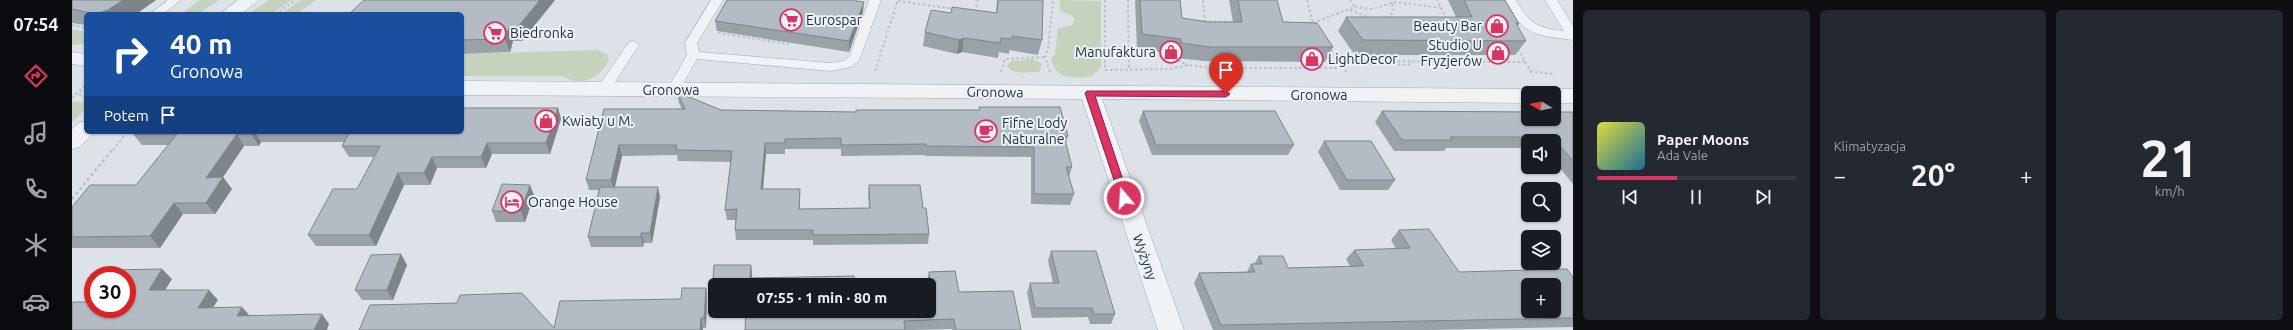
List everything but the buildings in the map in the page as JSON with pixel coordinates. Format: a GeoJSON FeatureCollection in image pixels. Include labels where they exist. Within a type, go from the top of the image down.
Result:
{"type":"FeatureCollection","features":[{"type":"Feature","properties":{"kind":"street"},"geometry":{"type":"LineString","coordinates":[[232,12],[250,0]]}},
{"type":"Feature","properties":{"kind":"street"},"geometry":{"type":"LineString","coordinates":[[72,58],[84,60]]}},
{"type":"Feature","properties":{"kind":"street","name":"Gronowa"},"geometry":{"type":"LineString","coordinates":[[464,88],[875,91],[1096,85],[1362,95],[1521,89]]}},
{"type":"Feature","properties":{"kind":"street","name":"Wyżyny"},"geometry":{"type":"LineString","coordinates":[[1096,85],[1171,330]]}},
{"type":"Feature","properties":{"kind":"street"},"geometry":{"type":"LineString","coordinates":[[1561,96],[1573,96]]}},
{"type":"Feature","properties":{"kind":"street"},"geometry":{"type":"LineString","coordinates":[[72,142],[84,130]]}},
{"type":"Feature","properties":{"kind":"lane"},"geometry":{"type":"LineString","coordinates":[[159,12],[175,0]]}},
{"type":"Feature","properties":{"kind":"lane"},"geometry":{"type":"LineString","coordinates":[[673,90],[693,55],[691,43],[716,0]]}},
{"type":"Feature","properties":{"kind":"lane"},"geometry":{"type":"LineString","coordinates":[[693,55],[830,67],[847,64],[854,58],[857,52],[875,0]]}},
{"type":"Feature","properties":{"kind":"lane"},"geometry":{"type":"LineString","coordinates":[[1510,0],[1522,21],[1530,28],[1543,32],[1573,36]]}},
{"type":"Feature","properties":{"kind":"lane"},"geometry":{"type":"LineString","coordinates":[[1551,0],[1573,36]]}},
{"type":"Feature","properties":{"kind":"lane"},"geometry":{"type":"LineString","coordinates":[[603,90],[633,45]]}},
{"type":"Feature","properties":{"kind":"path"},"geometry":{"type":"LineString","coordinates":[[278,12],[296,0]]}},
{"type":"Feature","properties":{"kind":"path"},"geometry":{"type":"LineString","coordinates":[[875,91],[874,73],[898,0],[959,9]]}},
{"type":"Feature","properties":{"kind":"path"},"geometry":{"type":"LineString","coordinates":[[970,11],[976,12],[978,0]]}},
{"type":"Feature","properties":{"kind":"path"},"geometry":{"type":"LineString","coordinates":[[1044,57],[1048,49],[1053,0]]}},
{"type":"Feature","properties":{"kind":"path"},"geometry":{"type":"LineString","coordinates":[[1096,85],[1105,70],[1105,0]]}},
{"type":"Feature","properties":{"kind":"path"},"geometry":{"type":"LineString","coordinates":[[1128,0],[1129,70]]}},
{"type":"Feature","properties":{"kind":"path"},"geometry":{"type":"LineString","coordinates":[[1202,0],[1205,21]]}},
{"type":"Feature","properties":{"kind":"path"},"geometry":{"type":"LineString","coordinates":[[1307,0],[1313,23],[1317,29]]}},
{"type":"Feature","properties":{"kind":"path"},"geometry":{"type":"LineString","coordinates":[[1350,0],[1355,7]]}},
{"type":"Feature","properties":{"kind":"path"},"geometry":{"type":"LineString","coordinates":[[1437,0],[1446,19],[1452,20]]}},
{"type":"Feature","properties":{"kind":"path"},"geometry":{"type":"LineString","coordinates":[[1286,22],[1313,23],[1355,7],[1372,9],[1383,2],[1441,8]]}},
{"type":"Feature","properties":{"kind":"path"},"geometry":{"type":"LineString","coordinates":[[1383,18],[1392,14],[1394,11],[1392,2]]}},
{"type":"Feature","properties":{"kind":"path"},"geometry":{"type":"LineString","coordinates":[[1350,10],[1362,16],[1376,18]]}},
{"type":"Feature","properties":{"kind":"path"},"geometry":{"type":"LineString","coordinates":[[1198,21],[1236,22]]}},
{"type":"Feature","properties":{"kind":"path"},"geometry":{"type":"LineString","coordinates":[[72,25],[84,28]]}},
{"type":"Feature","properties":{"kind":"path"},"geometry":{"type":"LineString","coordinates":[[699,30],[796,45]]}},
{"type":"Feature","properties":{"kind":"path"},"geometry":{"type":"LineString","coordinates":[[1330,48],[1362,95]]}},
{"type":"Feature","properties":{"kind":"path"},"geometry":{"type":"LineString","coordinates":[[1518,49],[1525,62],[1532,86]]}},
{"type":"Feature","properties":{"kind":"path"},"geometry":{"type":"LineString","coordinates":[[1129,51],[1169,58],[1188,65],[1214,68],[1343,68],[1352,63],[1407,65],[1415,63],[1525,62]]}},
{"type":"Feature","properties":{"kind":"path"},"geometry":{"type":"LineString","coordinates":[[857,52],[880,55]]}},
{"type":"Feature","properties":{"kind":"path"},"geometry":{"type":"LineString","coordinates":[[1001,74],[1005,59],[1044,57]]}},
{"type":"Feature","properties":{"kind":"path"},"geometry":{"type":"LineString","coordinates":[[1044,57],[1052,74]]}},
{"type":"Feature","properties":{"kind":"path"},"geometry":{"type":"LineString","coordinates":[[1105,70],[1171,70],[1188,65]]}},
{"type":"Feature","properties":{"kind":"path"},"geometry":{"type":"LineString","coordinates":[[72,98],[84,88]]}},
{"type":"Feature","properties":{"kind":"path"},"geometry":{"type":"LineString","coordinates":[[76,94],[84,96]]}},
{"type":"Feature","properties":{"kind":"path"},"geometry":{"type":"LineString","coordinates":[[72,199],[125,134]]}},
{"type":"Feature","properties":{"kind":"green space"},"geometry":{"type":"Polygon","coordinates":[[[200,0],[219,0],[201,12],[184,12],[200,0]]]}},
{"type":"Feature","properties":{"kind":"green space"},"geometry":{"type":"Polygon","coordinates":[[[269,0],[292,0],[274,12],[251,12],[269,0]]]}},
{"type":"Feature","properties":{"kind":"green space"},"geometry":{"type":"Polygon","coordinates":[[[301,0],[316,0],[300,12],[284,12],[301,0]]]}},
{"type":"Feature","properties":{"kind":"green space"},"geometry":{"type":"Polygon","coordinates":[[[1060,0],[1101,1],[1101,67],[1092,76],[1079,78],[1066,76],[1057,71],[1053,65],[1051,58],[1055,54],[1058,28],[1071,26],[1075,19],[1072,16],[1060,11],[1060,0]]]}},
{"type":"Feature","properties":{"kind":"green space"},"geometry":{"type":"Polygon","coordinates":[[[72,29],[84,32],[84,44],[72,45],[72,29]]]}},
{"type":"Feature","properties":{"kind":"green space"},"geometry":{"type":"Polygon","coordinates":[[[597,50],[607,54],[609,60],[601,72],[595,76],[583,81],[577,81],[563,76],[464,76],[464,54],[597,50]]]}},
{"type":"Feature","properties":{"kind":"green space"},"geometry":{"type":"Polygon","coordinates":[[[1033,59],[1042,64],[1039,72],[1016,72],[1012,71],[1007,65],[1012,61],[1033,59]]]}},
{"type":"Feature","properties":{"kind":"green space"},"geometry":{"type":"Polygon","coordinates":[[[72,101],[84,103],[84,111],[72,122],[72,101]]]}},
{"type":"Feature","properties":{"kind":"place","name":"Eurospar"},"geometry":{"type":"Point","coordinates":[791,20]}},
{"type":"Feature","properties":{"kind":"place","name":"Beauty Bar"},"geometry":{"type":"Point","coordinates":[1497,26]}},
{"type":"Feature","properties":{"kind":"place","name":"Biedronka"},"geometry":{"type":"Point","coordinates":[495,33]}},
{"type":"Feature","properties":{"kind":"place","name":"Manufaktura"},"geometry":{"type":"Point","coordinates":[1171,52]}},
{"type":"Feature","properties":{"kind":"place","name":"Studio U Fryzjerów"},"geometry":{"type":"Point","coordinates":[1498,53]}},
{"type":"Feature","properties":{"kind":"place","name":"LightDecor"},"geometry":{"type":"Point","coordinates":[1312,59]}},
{"type":"Feature","properties":{"kind":"place","name":"Kwiaty u M."},"geometry":{"type":"Point","coordinates":[546,121]}},
{"type":"Feature","properties":{"kind":"place","name":"Fifne Lody Naturalne"},"geometry":{"type":"Point","coordinates":[986,131]}},
{"type":"Feature","properties":{"kind":"place","name":"Orange House"},"geometry":{"type":"Point","coordinates":[512,202]}},
{"type":"Feature","properties":{"kind":"route"},"geometry":{"type":"LineString","coordinates":[[1124,198],[1090,93],[1226,94]]}}]}
